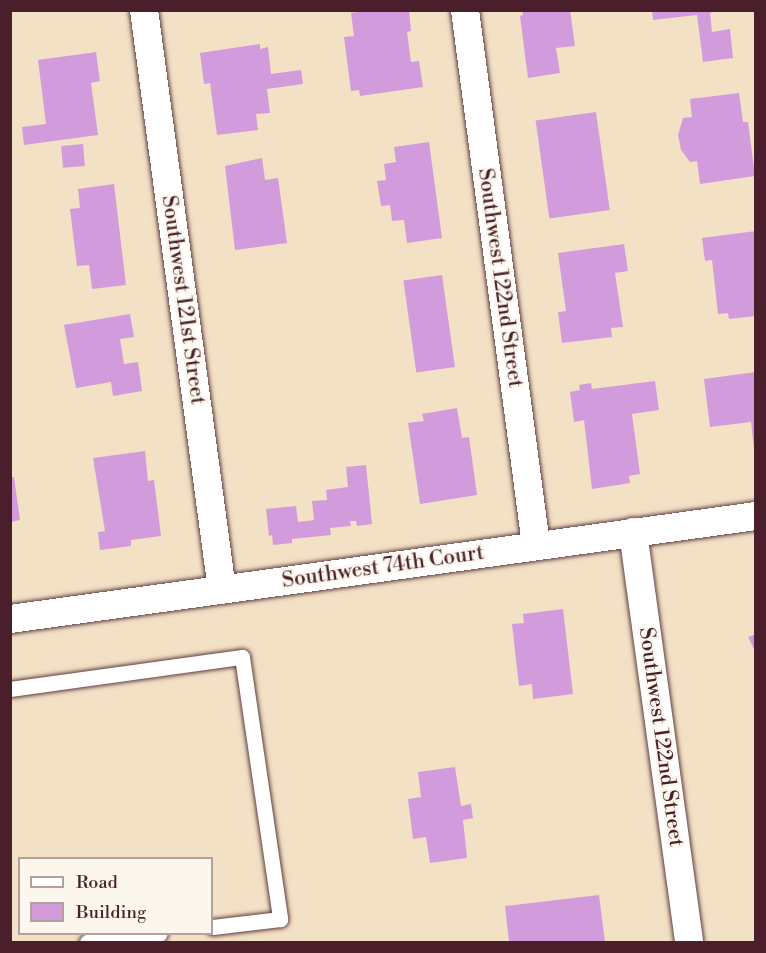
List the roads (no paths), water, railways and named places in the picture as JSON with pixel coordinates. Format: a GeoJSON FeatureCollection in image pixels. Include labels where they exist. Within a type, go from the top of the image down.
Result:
{"type":"FeatureCollection","features":[{"type":"Feature","properties":{"kind":"street","name":"Southwest 121st Street"},"geometry":{"type":"LineString","coordinates":[[144,10],[222,590]]}},
{"type":"Feature","properties":{"kind":"street","name":"Southwest 122nd Street"},"geometry":{"type":"LineString","coordinates":[[465,10],[536,545]]}},
{"type":"Feature","properties":{"kind":"street","name":"Southwest 74th Court"},"geometry":{"type":"LineString","coordinates":[[10,619],[756,516]]}},
{"type":"Feature","properties":{"kind":"street","name":"Southwest 122nd Street"},"geometry":{"type":"LineString","coordinates":[[633,532],[689,942]]}},
{"type":"Feature","properties":{"kind":"lane"},"geometry":{"type":"LineString","coordinates":[[10,688],[242,657],[280,919],[213,927]]}},
{"type":"Feature","properties":{"kind":"lane"},"geometry":{"type":"LineString","coordinates":[[87,942],[144,935]]}}]}
